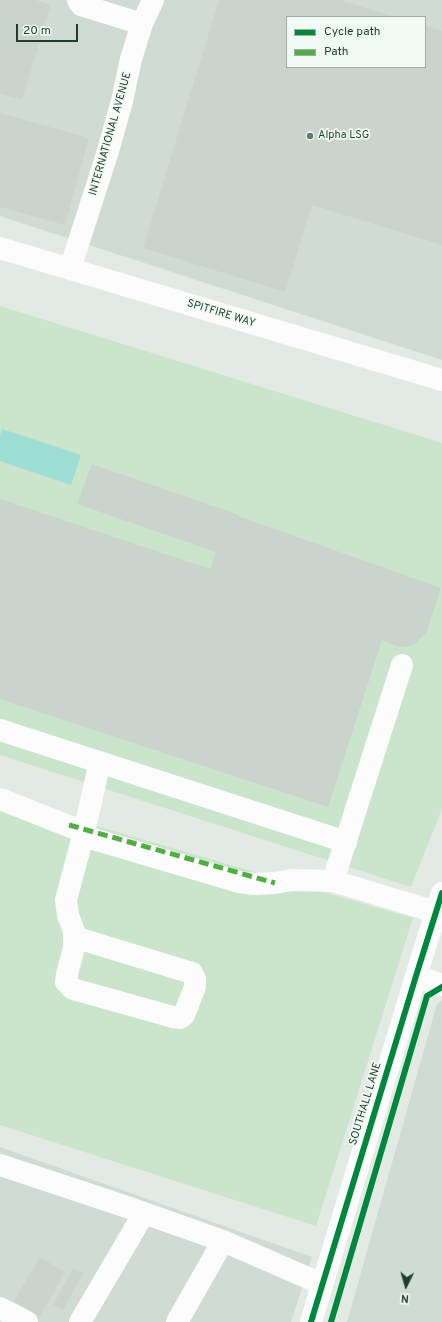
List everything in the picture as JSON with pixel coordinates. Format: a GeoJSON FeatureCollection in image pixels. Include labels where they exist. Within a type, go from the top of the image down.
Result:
{"type":"FeatureCollection","features":[{"type":"Feature","properties":{"kind":"street"},"geometry":{"type":"LineString","coordinates":[[78,0],[81,5],[142,24]]}},
{"type":"Feature","properties":{"kind":"street","name":"INTERNATIONAL AVENUE"},"geometry":{"type":"LineString","coordinates":[[70,268],[108,151],[122,101],[131,59],[142,24],[153,0]]}},
{"type":"Feature","properties":{"kind":"street","name":"SPITFIRE WAY"},"geometry":{"type":"LineString","coordinates":[[0,248],[442,380]]}},
{"type":"Feature","properties":{"kind":"street"},"geometry":{"type":"LineString","coordinates":[[333,881],[402,665]]}},
{"type":"Feature","properties":{"kind":"street"},"geometry":{"type":"LineString","coordinates":[[0,730],[346,842]]}},
{"type":"Feature","properties":{"kind":"street"},"geometry":{"type":"LineString","coordinates":[[74,937],[192,973],[195,979],[195,987],[184,1015],[180,1018],[173,1017],[73,989],[66,982],[66,974],[74,948],[74,937],[74,930],[68,915],[66,900],[100,762]]}},
{"type":"Feature","properties":{"kind":"street"},"geometry":{"type":"LineString","coordinates":[[0,799],[81,831],[83,836]]}},
{"type":"Feature","properties":{"kind":"street"},"geometry":{"type":"LineString","coordinates":[[83,836],[101,840],[239,882],[255,884],[292,880],[333,881],[439,903]]}},
{"type":"Feature","properties":{"kind":"street","name":"SOUTHALL LANE"},"geometry":{"type":"LineString","coordinates":[[311,1322],[439,903]]}},
{"type":"Feature","properties":{"kind":"street"},"geometry":{"type":"LineString","coordinates":[[416,976],[442,985]]}},
{"type":"Feature","properties":{"kind":"street"},"geometry":{"type":"LineString","coordinates":[[0,1165],[223,1241],[322,1284]]}},
{"type":"Feature","properties":{"kind":"street"},"geometry":{"type":"LineString","coordinates":[[80,1322],[144,1213]]}},
{"type":"Feature","properties":{"kind":"street"},"geometry":{"type":"LineString","coordinates":[[177,1322],[223,1241]]}},
{"type":"Feature","properties":{"kind":"street"},"geometry":{"type":"LineString","coordinates":[[0,1308],[26,1322]]}},
{"type":"Feature","properties":{"kind":"shaded area"},"geometry":{"type":"Polygon","coordinates":[[[0,0],[442,0],[442,360],[0,216],[0,0]]]}},
{"type":"Feature","properties":{"kind":"shaded area"},"geometry":{"type":"Polygon","coordinates":[[[442,1001],[442,1322],[347,1322],[437,1004],[442,1001]]]}},
{"type":"Feature","properties":{"kind":"shaded area"},"geometry":{"type":"Polygon","coordinates":[[[0,1147],[312,1257],[291,1322],[0,1322],[0,1147]]]}},
{"type":"Feature","properties":{"kind":"green space"},"geometry":{"type":"Polygon","coordinates":[[[0,306],[442,443],[442,809],[411,887],[0,755],[0,306]]]}},
{"type":"Feature","properties":{"kind":"green space"},"geometry":{"type":"Polygon","coordinates":[[[0,798],[413,918],[316,1226],[0,1125],[0,798]]]}},
{"type":"Feature","properties":{"kind":"water"},"geometry":{"type":"Polygon","coordinates":[[[2,429],[81,455],[71,485],[0,461],[0,436],[2,429]]]}},
{"type":"Feature","properties":{"kind":"building"},"geometry":{"type":"Polygon","coordinates":[[[0,0],[35,0],[51,5],[22,100],[0,94],[0,0]]]}},
{"type":"Feature","properties":{"kind":"building","name":"Alpha LSG"},"geometry":{"type":"Polygon","coordinates":[[[219,0],[340,0],[392,16],[286,16],[286,68],[426,68],[426,26],[442,31],[442,245],[312,205],[285,292],[143,248],[219,0]]]}},
{"type":"Feature","properties":{"kind":"building"},"geometry":{"type":"Polygon","coordinates":[[[0,113],[89,138],[65,225],[0,207],[0,113]]]}},
{"type":"Feature","properties":{"kind":"building"},"geometry":{"type":"Polygon","coordinates":[[[92,464],[441,588],[426,633],[414,644],[407,647],[396,646],[382,640],[328,807],[0,699],[0,499],[210,569],[216,552],[77,504],[92,464]]]}},
{"type":"Feature","properties":{"kind":"building"},"geometry":{"type":"Polygon","coordinates":[[[40,1257],[65,1272],[40,1316],[14,1301],[40,1257]]]}},
{"type":"Feature","properties":{"kind":"building"},"geometry":{"type":"Polygon","coordinates":[[[73,1268],[83,1273],[63,1310],[53,1305],[73,1268]]]}},
{"type":"Feature","properties":{"kind":"marked path"},"geometry":{"type":"LineString","coordinates":[[69,825],[275,883]]}},
{"type":"Feature","properties":{"kind":"cycle path"},"geometry":{"type":"LineString","coordinates":[[311,1322],[442,893]]}},
{"type":"Feature","properties":{"kind":"cycle path"},"geometry":{"type":"LineString","coordinates":[[331,1322],[427,996],[442,987]]}},
{"type":"Feature","properties":{"kind":"place","name":"Alpha LSG"},"geometry":{"type":"Point","coordinates":[310,136]}}]}
